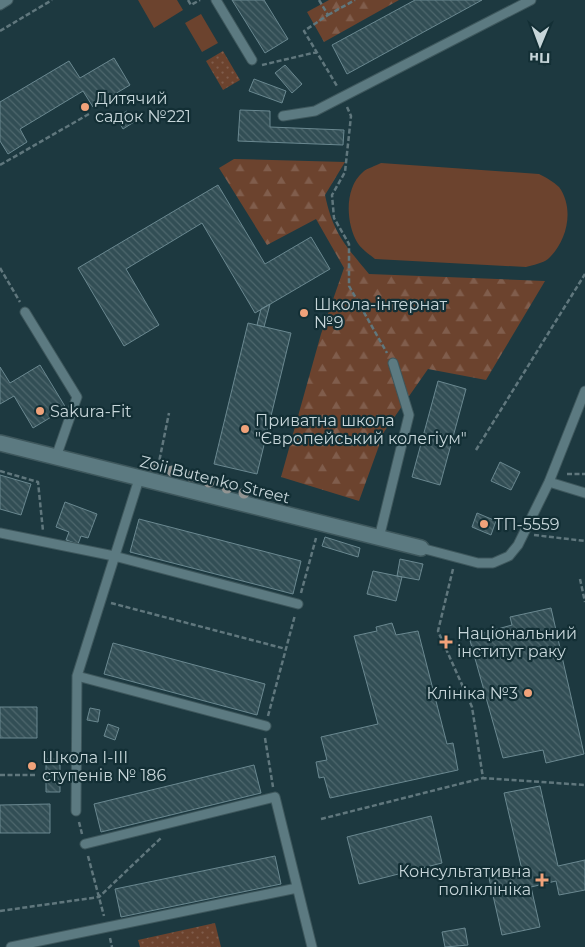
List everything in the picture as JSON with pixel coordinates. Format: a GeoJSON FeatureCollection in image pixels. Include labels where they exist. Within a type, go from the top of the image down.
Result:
{"type":"FeatureCollection","features":[{"type":"Feature","properties":{"kind":"street","name":"Zoii Butenko Street"},"geometry":{"type":"LineString","coordinates":[[0,443],[421,548]]}},
{"type":"Feature","properties":{"kind":"lane"},"geometry":{"type":"LineString","coordinates":[[0,5],[8,0]]}},
{"type":"Feature","properties":{"kind":"lane"},"geometry":{"type":"LineString","coordinates":[[216,0],[252,60]]}},
{"type":"Feature","properties":{"kind":"lane"},"geometry":{"type":"LineString","coordinates":[[283,116],[315,111],[530,0]]}},
{"type":"Feature","properties":{"kind":"lane"},"geometry":{"type":"LineString","coordinates":[[25,312],[77,397],[56,457]]}},
{"type":"Feature","properties":{"kind":"lane"},"geometry":{"type":"LineString","coordinates":[[380,538],[409,415],[393,363]]}},
{"type":"Feature","properties":{"kind":"lane"},"geometry":{"type":"LineString","coordinates":[[421,548],[478,562],[493,563],[509,556],[523,534],[549,482],[585,391]]}},
{"type":"Feature","properties":{"kind":"lane"},"geometry":{"type":"LineString","coordinates":[[76,811],[78,676],[139,478]]}},
{"type":"Feature","properties":{"kind":"lane"},"geometry":{"type":"LineString","coordinates":[[549,482],[585,493]]}},
{"type":"Feature","properties":{"kind":"lane"},"geometry":{"type":"LineString","coordinates":[[0,533],[44,540],[114,556],[298,604]]}},
{"type":"Feature","properties":{"kind":"lane"},"geometry":{"type":"LineString","coordinates":[[78,676],[266,726]]}},
{"type":"Feature","properties":{"kind":"lane"},"geometry":{"type":"LineString","coordinates":[[85,844],[275,797],[312,947]]}},
{"type":"Feature","properties":{"kind":"lane"},"geometry":{"type":"LineString","coordinates":[[11,947],[297,888]]}},
{"type":"Feature","properties":{"kind":"path"},"geometry":{"type":"LineString","coordinates":[[0,31],[52,0]]}},
{"type":"Feature","properties":{"kind":"path"},"geometry":{"type":"LineString","coordinates":[[188,0],[191,5],[200,0]]}},
{"type":"Feature","properties":{"kind":"path"},"geometry":{"type":"LineString","coordinates":[[319,0],[328,15]]}},
{"type":"Feature","properties":{"kind":"path"},"geometry":{"type":"LineString","coordinates":[[355,0],[304,30],[343,97],[351,116],[345,172],[332,195],[334,218],[349,244],[350,286],[393,363]]}},
{"type":"Feature","properties":{"kind":"path"},"geometry":{"type":"LineString","coordinates":[[252,60],[264,66],[316,52]]}},
{"type":"Feature","properties":{"kind":"path"},"geometry":{"type":"LineString","coordinates":[[0,166],[89,114]]}},
{"type":"Feature","properties":{"kind":"path"},"geometry":{"type":"LineString","coordinates":[[0,268],[25,312]]}},
{"type":"Feature","properties":{"kind":"path"},"geometry":{"type":"LineString","coordinates":[[584,276],[585,281]]}},
{"type":"Feature","properties":{"kind":"path"},"geometry":{"type":"LineString","coordinates":[[476,450],[584,276]]}},
{"type":"Feature","properties":{"kind":"path"},"geometry":{"type":"LineString","coordinates":[[158,467],[169,413]]}},
{"type":"Feature","properties":{"kind":"path"},"geometry":{"type":"LineString","coordinates":[[0,471],[38,482],[44,540]]}},
{"type":"Feature","properties":{"kind":"path"},"geometry":{"type":"LineString","coordinates":[[563,474],[585,474]]}},
{"type":"Feature","properties":{"kind":"path"},"geometry":{"type":"LineString","coordinates":[[523,534],[585,541]]}},
{"type":"Feature","properties":{"kind":"path"},"geometry":{"type":"LineString","coordinates":[[272,783],[266,750],[266,726],[312,552]]}},
{"type":"Feature","properties":{"kind":"path"},"geometry":{"type":"LineString","coordinates":[[456,557],[438,631],[472,708],[483,778]]}},
{"type":"Feature","properties":{"kind":"path"},"geometry":{"type":"LineString","coordinates":[[580,579],[585,602]]}},
{"type":"Feature","properties":{"kind":"path"},"geometry":{"type":"LineString","coordinates":[[100,600],[286,649]]}},
{"type":"Feature","properties":{"kind":"path"},"geometry":{"type":"LineString","coordinates":[[0,775],[36,775]]}},
{"type":"Feature","properties":{"kind":"path"},"geometry":{"type":"LineString","coordinates":[[321,819],[483,778],[585,785]]}},
{"type":"Feature","properties":{"kind":"path"},"geometry":{"type":"LineString","coordinates":[[76,811],[108,928]]}},
{"type":"Feature","properties":{"kind":"path"},"geometry":{"type":"LineString","coordinates":[[0,911],[99,897],[178,821]]}},
{"type":"Feature","properties":{"kind":"green space"},"geometry":{"type":"Polygon","coordinates":[[[138,0],[177,0],[183,10],[154,28],[138,0]]]}},
{"type":"Feature","properties":{"kind":"green space"},"geometry":{"type":"Polygon","coordinates":[[[329,0],[399,0],[324,42],[307,12],[329,0]]]}},
{"type":"Feature","properties":{"kind":"green space"},"geometry":{"type":"Polygon","coordinates":[[[201,14],[218,43],[202,52],[185,23],[201,14]]]}},
{"type":"Feature","properties":{"kind":"green space"},"geometry":{"type":"Polygon","coordinates":[[[223,51],[240,80],[223,90],[206,61],[223,51]]]}},
{"type":"Feature","properties":{"kind":"green space"},"geometry":{"type":"Polygon","coordinates":[[[234,159],[345,162],[325,195],[332,219],[341,238],[369,274],[545,281],[486,380],[428,369],[384,432],[359,501],[281,477],[321,334],[344,268],[316,219],[267,245],[219,168],[234,159]]]}},
{"type":"Feature","properties":{"kind":"green space"},"geometry":{"type":"Polygon","coordinates":[[[381,163],[539,174],[557,185],[564,196],[568,215],[564,235],[555,252],[548,259],[526,267],[375,259],[363,249],[353,234],[349,206],[352,187],[357,179],[365,171],[381,163]]]}},
{"type":"Feature","properties":{"kind":"green space"},"geometry":{"type":"Polygon","coordinates":[[[215,923],[221,947],[140,947],[138,940],[215,923]]]}},
{"type":"Feature","properties":{"kind":"building"},"geometry":{"type":"Polygon","coordinates":[[[232,0],[264,0],[288,39],[265,53],[232,0]]]}},
{"type":"Feature","properties":{"kind":"building"},"geometry":{"type":"Polygon","coordinates":[[[415,0],[482,0],[347,74],[332,45],[415,0]]]}},
{"type":"Feature","properties":{"kind":"building"},"geometry":{"type":"Polygon","coordinates":[[[114,58],[130,85],[93,107],[83,91],[20,129],[27,142],[8,154],[0,141],[0,102],[69,61],[80,78],[114,58]]]}},
{"type":"Feature","properties":{"kind":"building"},"geometry":{"type":"Polygon","coordinates":[[[285,65],[302,84],[292,93],[275,73],[285,65]]]}},
{"type":"Feature","properties":{"kind":"building"},"geometry":{"type":"Polygon","coordinates":[[[254,79],[286,91],[282,103],[249,91],[254,79]]]}},
{"type":"Feature","properties":{"kind":"building"},"geometry":{"type":"Polygon","coordinates":[[[240,110],[270,111],[270,127],[344,130],[343,145],[238,141],[240,110]]]}},
{"type":"Feature","properties":{"kind":"building"},"geometry":{"type":"Polygon","coordinates":[[[127,111],[134,122],[123,129],[116,117],[127,111]]]}},
{"type":"Feature","properties":{"kind":"building"},"geometry":{"type":"Polygon","coordinates":[[[218,185],[265,264],[311,237],[330,269],[255,313],[202,223],[126,269],[159,325],[124,346],[78,268],[218,185]]]}},
{"type":"Feature","properties":{"kind":"building"},"geometry":{"type":"Polygon","coordinates":[[[270,304],[264,327],[257,325],[261,309],[270,304]]]}},
{"type":"Feature","properties":{"kind":"building","name":"Приватна школа \"Європейський колегіум\""},"geometry":{"type":"Polygon","coordinates":[[[248,323],[291,333],[257,474],[214,464],[248,323]]]}},
{"type":"Feature","properties":{"kind":"building"},"geometry":{"type":"Polygon","coordinates":[[[40,365],[66,408],[33,428],[14,396],[0,404],[0,367],[10,383],[40,365]]]}},
{"type":"Feature","properties":{"kind":"building"},"geometry":{"type":"Polygon","coordinates":[[[438,381],[466,389],[440,485],[412,477],[438,381]]]}},
{"type":"Feature","properties":{"kind":"building"},"geometry":{"type":"Polygon","coordinates":[[[500,462],[520,472],[511,490],[491,481],[500,462]]]}},
{"type":"Feature","properties":{"kind":"building"},"geometry":{"type":"Polygon","coordinates":[[[0,475],[31,484],[21,515],[0,509],[0,475]]]}},
{"type":"Feature","properties":{"kind":"building"},"geometry":{"type":"Polygon","coordinates":[[[65,502],[97,514],[88,538],[81,536],[78,544],[66,540],[69,532],[56,527],[65,502]]]}},
{"type":"Feature","properties":{"kind":"building","name":"ТП-5559"},"geometry":{"type":"Polygon","coordinates":[[[477,513],[496,521],[491,535],[472,527],[477,513]]]}},
{"type":"Feature","properties":{"kind":"building"},"geometry":{"type":"Polygon","coordinates":[[[139,519],[301,561],[293,594],[130,552],[139,519]]]}},
{"type":"Feature","properties":{"kind":"building"},"geometry":{"type":"Polygon","coordinates":[[[325,537],[360,548],[358,557],[322,546],[325,537]]]}},
{"type":"Feature","properties":{"kind":"building"},"geometry":{"type":"Polygon","coordinates":[[[400,559],[423,564],[419,580],[397,576],[400,559]]]}},
{"type":"Feature","properties":{"kind":"building"},"geometry":{"type":"Polygon","coordinates":[[[373,571],[402,577],[396,601],[367,594],[373,571]]]}},
{"type":"Feature","properties":{"kind":"building","name":"Клініка №3"},"geometry":{"type":"Polygon","coordinates":[[[551,608],[584,754],[546,763],[543,750],[503,758],[469,637],[512,625],[510,617],[551,608]]]}},
{"type":"Feature","properties":{"kind":"building"},"geometry":{"type":"Polygon","coordinates":[[[392,623],[396,635],[418,631],[447,744],[453,743],[458,770],[330,798],[324,777],[319,778],[316,762],[327,760],[321,737],[378,724],[354,636],[377,631],[376,627],[392,623]]]}},
{"type":"Feature","properties":{"kind":"building"},"geometry":{"type":"Polygon","coordinates":[[[113,643],[265,684],[257,715],[104,674],[113,643]]]}},
{"type":"Feature","properties":{"kind":"building"},"geometry":{"type":"Polygon","coordinates":[[[0,707],[37,707],[37,738],[0,738],[0,707]]]}},
{"type":"Feature","properties":{"kind":"building"},"geometry":{"type":"Polygon","coordinates":[[[90,708],[100,710],[98,722],[87,720],[90,708]]]}},
{"type":"Feature","properties":{"kind":"building"},"geometry":{"type":"Polygon","coordinates":[[[108,724],[119,728],[115,740],[104,736],[108,724]]]}},
{"type":"Feature","properties":{"kind":"building"},"geometry":{"type":"Polygon","coordinates":[[[46,759],[60,759],[60,792],[46,792],[46,759]]]}},
{"type":"Feature","properties":{"kind":"building"},"geometry":{"type":"Polygon","coordinates":[[[254,765],[261,793],[101,832],[94,804],[254,765]]]}},
{"type":"Feature","properties":{"kind":"building","name":"Консультативна поліклініка"},"geometry":{"type":"Polygon","coordinates":[[[540,786],[558,866],[585,860],[585,890],[559,895],[556,881],[531,887],[540,927],[502,935],[489,878],[522,870],[504,793],[540,786]]]}},
{"type":"Feature","properties":{"kind":"building"},"geometry":{"type":"Polygon","coordinates":[[[50,804],[50,833],[0,833],[0,805],[50,804]]]}},
{"type":"Feature","properties":{"kind":"building"},"geometry":{"type":"Polygon","coordinates":[[[431,816],[442,863],[359,884],[347,837],[431,816]]]}},
{"type":"Feature","properties":{"kind":"building"},"geometry":{"type":"Polygon","coordinates":[[[275,856],[281,884],[121,917],[115,889],[275,856]]]}},
{"type":"Feature","properties":{"kind":"building"},"geometry":{"type":"Polygon","coordinates":[[[465,928],[468,945],[445,947],[442,932],[465,928]]]}},
{"type":"Feature","properties":{"kind":"place","name":"Дитячий садок №221"},"geometry":{"type":"Point","coordinates":[85,107]}},
{"type":"Feature","properties":{"kind":"place","name":"Школа-інтернат №9"},"geometry":{"type":"Point","coordinates":[304,313]}},
{"type":"Feature","properties":{"kind":"place","name":"Sakura-Fit"},"geometry":{"type":"Point","coordinates":[40,411]}},
{"type":"Feature","properties":{"kind":"place","name":"Приватна школа \"Європейський колегіум\""},"geometry":{"type":"Point","coordinates":[245,429]}},
{"type":"Feature","properties":{"kind":"place","name":"ТП-5559"},"geometry":{"type":"Point","coordinates":[484,524]}},
{"type":"Feature","properties":{"kind":"place","name":"Національний інститут раку"},"geometry":{"type":"Point","coordinates":[446,642]}},
{"type":"Feature","properties":{"kind":"place","name":"Клініка №3"},"geometry":{"type":"Point","coordinates":[528,693]}},
{"type":"Feature","properties":{"kind":"place","name":"Школа І-ІІІ ступенів № 186"},"geometry":{"type":"Point","coordinates":[32,766]}},
{"type":"Feature","properties":{"kind":"place","name":"Консультативна поліклініка"},"geometry":{"type":"Point","coordinates":[542,880]}}]}
